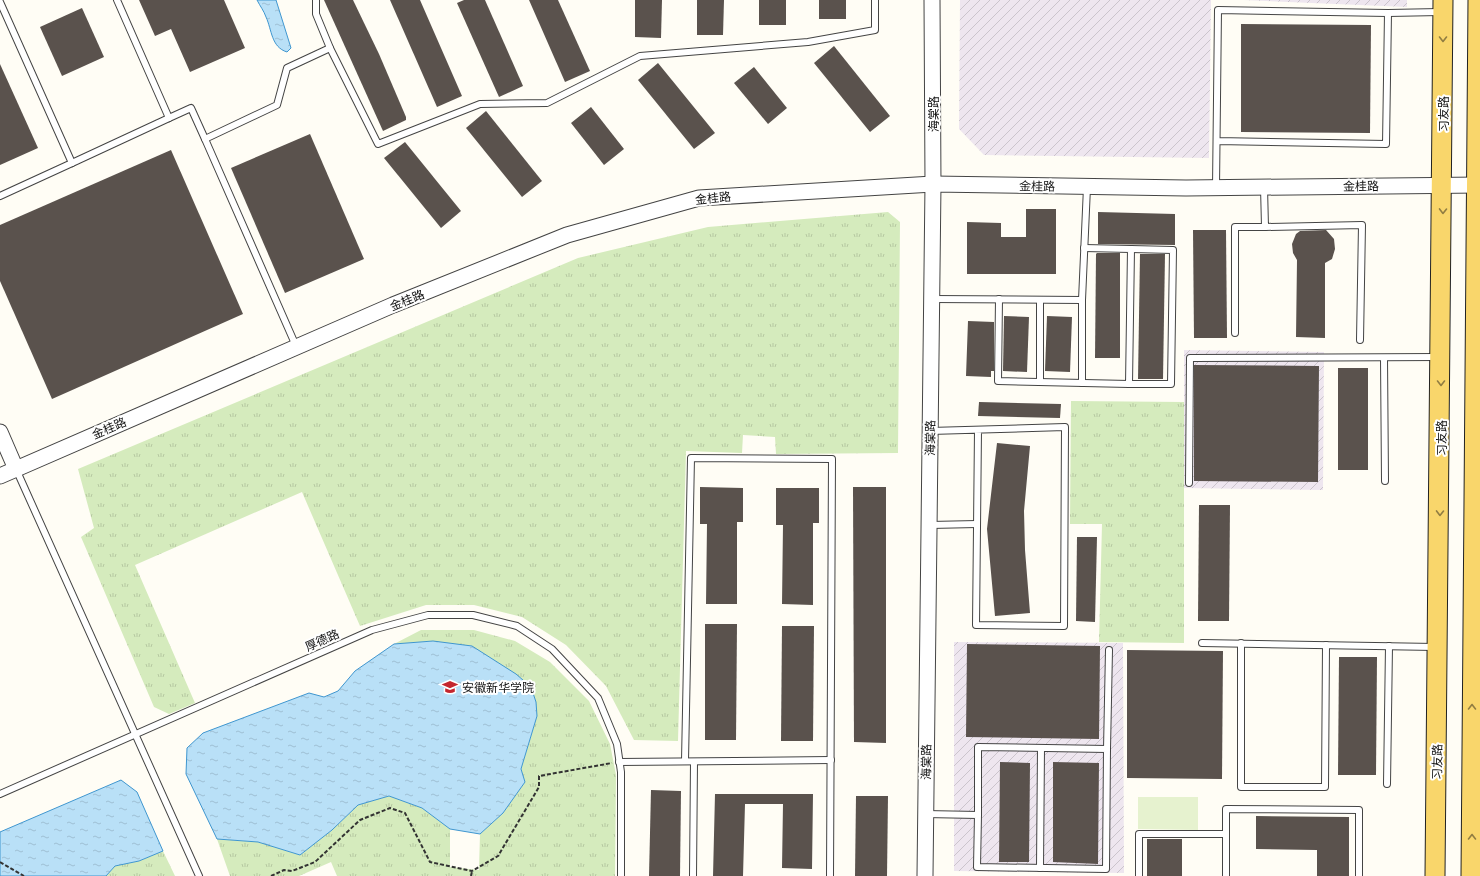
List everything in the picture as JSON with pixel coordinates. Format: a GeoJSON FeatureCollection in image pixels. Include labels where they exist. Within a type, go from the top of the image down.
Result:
{"type":"FeatureCollection","features":[{"type":"Feature","properties":{"kind":"main road"},"geometry":{"type":"LineString","coordinates":[[1471,876],[1479,185],[1478,0]]}},
{"type":"Feature","properties":{"kind":"main road","name":"习友路"},"geometry":{"type":"LineString","coordinates":[[1435,876],[1443,185],[1443,6]]}},
{"type":"Feature","properties":{"kind":"street","name":"海棠路"},"geometry":{"type":"LineString","coordinates":[[925,876],[933,184],[932,0]]}},
{"type":"Feature","properties":{"kind":"street","name":"金桂路"},"geometry":{"type":"LineString","coordinates":[[0,476],[393,305],[567,235],[699,198],[933,184],[1087,187],[1479,185]]}},
{"type":"Feature","properties":{"kind":"street"},"geometry":{"type":"LineString","coordinates":[[0,432],[16,469]]}},
{"type":"Feature","properties":{"kind":"lane"},"geometry":{"type":"LineString","coordinates":[[117,0],[170,118]]}},
{"type":"Feature","properties":{"kind":"lane"},"geometry":{"type":"LineString","coordinates":[[316,0],[316,14],[330,48],[378,144],[480,104],[547,103],[640,56],[808,42],[875,30],[874,0]]}},
{"type":"Feature","properties":{"kind":"lane"},"geometry":{"type":"LineString","coordinates":[[0,2],[72,163]]}},
{"type":"Feature","properties":{"kind":"lane"},"geometry":{"type":"LineString","coordinates":[[1216,187],[1218,10],[1388,12],[1443,6]]}},
{"type":"Feature","properties":{"kind":"lane"},"geometry":{"type":"LineString","coordinates":[[1217,141],[1386,144],[1388,12]]}},
{"type":"Feature","properties":{"kind":"lane"},"geometry":{"type":"LineString","coordinates":[[205,139],[277,105],[287,68],[330,48]]}},
{"type":"Feature","properties":{"kind":"lane"},"geometry":{"type":"LineString","coordinates":[[0,196],[191,108],[297,347]]}},
{"type":"Feature","properties":{"kind":"lane"},"geometry":{"type":"LineString","coordinates":[[1082,383],[1082,300],[1087,187]]}},
{"type":"Feature","properties":{"kind":"lane"},"geometry":{"type":"LineString","coordinates":[[1264,187],[1265,227]]}},
{"type":"Feature","properties":{"kind":"lane"},"geometry":{"type":"LineString","coordinates":[[1235,332],[1235,227],[1362,225],[1360,340]]}},
{"type":"Feature","properties":{"kind":"lane"},"geometry":{"type":"LineString","coordinates":[[999,299],[998,381],[1171,384],[1173,250],[1084,248]]}},
{"type":"Feature","properties":{"kind":"lane"},"geometry":{"type":"LineString","coordinates":[[1129,384],[1131,249]]}},
{"type":"Feature","properties":{"kind":"lane"},"geometry":{"type":"LineString","coordinates":[[931,299],[1082,300]]}},
{"type":"Feature","properties":{"kind":"lane"},"geometry":{"type":"LineString","coordinates":[[1040,300],[1040,382]]}},
{"type":"Feature","properties":{"kind":"lane"},"geometry":{"type":"LineString","coordinates":[[1189,483],[1190,358],[1441,358]]}},
{"type":"Feature","properties":{"kind":"lane"},"geometry":{"type":"LineString","coordinates":[[1384,358],[1386,481]]}},
{"type":"Feature","properties":{"kind":"lane"},"geometry":{"type":"LineString","coordinates":[[930,431],[1065,427],[1064,626],[976,625],[978,430]]}},
{"type":"Feature","properties":{"kind":"lane"},"geometry":{"type":"LineString","coordinates":[[685,762],[691,458],[832,459],[832,760],[830,876]]}},
{"type":"Feature","properties":{"kind":"lane"},"geometry":{"type":"LineString","coordinates":[[16,469],[200,876]]}},
{"type":"Feature","properties":{"kind":"lane"},"geometry":{"type":"LineString","coordinates":[[928,525],[977,524]]}},
{"type":"Feature","properties":{"kind":"lane","name":"厚德路"},"geometry":{"type":"LineString","coordinates":[[0,794],[372,630],[428,615],[473,615],[517,626],[552,648],[598,698],[617,744],[621,772],[621,876]]}},
{"type":"Feature","properties":{"kind":"lane"},"geometry":{"type":"LineString","coordinates":[[1202,642],[1438,647]]}},
{"type":"Feature","properties":{"kind":"lane"},"geometry":{"type":"LineString","coordinates":[[1241,643],[1241,787],[1325,788],[1326,645]]}},
{"type":"Feature","properties":{"kind":"lane"},"geometry":{"type":"LineString","coordinates":[[1387,784],[1389,646]]}},
{"type":"Feature","properties":{"kind":"lane"},"geometry":{"type":"LineString","coordinates":[[1107,749],[978,747],[977,867],[1106,869],[1108,650]]}},
{"type":"Feature","properties":{"kind":"lane"},"geometry":{"type":"LineString","coordinates":[[1040,868],[1041,748]]}},
{"type":"Feature","properties":{"kind":"lane"},"geometry":{"type":"LineString","coordinates":[[619,762],[832,760]]}},
{"type":"Feature","properties":{"kind":"lane"},"geometry":{"type":"LineString","coordinates":[[693,876],[694,762]]}},
{"type":"Feature","properties":{"kind":"lane"},"geometry":{"type":"LineString","coordinates":[[1226,876],[1226,809],[1359,810],[1359,876]]}},
{"type":"Feature","properties":{"kind":"lane"},"geometry":{"type":"LineString","coordinates":[[925,814],[978,815]]}},
{"type":"Feature","properties":{"kind":"lane"},"geometry":{"type":"LineString","coordinates":[[1139,876],[1139,834],[1226,834]]}},
{"type":"Feature","properties":{"kind":"path"},"geometry":{"type":"LineString","coordinates":[[271,876],[284,870],[292,871],[315,862],[360,820],[390,808],[405,813],[430,862],[472,871],[498,856],[538,787],[540,776],[619,762]]}},
{"type":"Feature","properties":{"kind":"path"},"geometry":{"type":"LineString","coordinates":[[0,862],[24,876]]}},
{"type":"Feature","properties":{"kind":"path"},"geometry":{"type":"LineString","coordinates":[[471,876],[472,871]]}},
{"type":"Feature","properties":{"kind":"shaded area"},"geometry":{"type":"Polygon","coordinates":[[[960,0],[1211,0],[1209,158],[984,155],[959,129],[960,0]]]}},
{"type":"Feature","properties":{"kind":"shaded area"},"geometry":{"type":"Polygon","coordinates":[[[1243,0],[1407,0],[1407,7],[1243,0]]]}},
{"type":"Feature","properties":{"kind":"shaded area"},"geometry":{"type":"Polygon","coordinates":[[[1184,350],[1324,352],[1323,490],[1184,488],[1184,350]]]}},
{"type":"Feature","properties":{"kind":"shaded area"},"geometry":{"type":"Polygon","coordinates":[[[954,642],[1123,643],[1124,873],[954,871],[954,642]]]}},
{"type":"Feature","properties":{"kind":"green space"},"geometry":{"type":"Polygon","coordinates":[[[888,212],[900,222],[898,453],[776,454],[775,437],[743,435],[742,453],[686,451],[678,741],[634,740],[606,686],[566,645],[522,617],[474,605],[426,605],[360,626],[302,492],[135,565],[195,703],[169,714],[154,707],[81,537],[94,528],[78,469],[578,258],[708,227],[888,212]]]}},
{"type":"Feature","properties":{"kind":"green space"},"geometry":{"type":"Polygon","coordinates":[[[1071,401],[1184,402],[1184,643],[1099,642],[1102,524],[1070,524],[1071,401]]]}},
{"type":"Feature","properties":{"kind":"green space"},"geometry":{"type":"Polygon","coordinates":[[[421,630],[474,630],[515,641],[550,662],[589,701],[610,744],[616,775],[615,876],[337,876],[331,862],[299,876],[230,876],[217,839],[258,842],[300,855],[332,830],[358,805],[389,796],[422,808],[450,829],[450,867],[479,870],[480,834],[503,813],[525,782],[521,769],[537,716],[433,641],[394,644],[421,630]]]}},
{"type":"Feature","properties":{"kind":"green space"},"geometry":{"type":"Polygon","coordinates":[[[1138,797],[1198,797],[1198,830],[1138,829],[1138,797]]]}},
{"type":"Feature","properties":{"kind":"green space"},"geometry":{"type":"Polygon","coordinates":[[[163,851],[175,876],[106,876],[115,866],[139,861],[163,851]]]}},
{"type":"Feature","properties":{"kind":"water"},"geometry":{"type":"Polygon","coordinates":[[[257,0],[276,0],[291,48],[287,52],[282,50],[275,42],[265,15],[257,0]]]}},
{"type":"Feature","properties":{"kind":"water"},"geometry":{"type":"Polygon","coordinates":[[[433,641],[472,646],[516,674],[531,687],[536,702],[537,716],[521,769],[525,782],[503,813],[480,834],[450,829],[422,808],[389,796],[358,805],[332,830],[300,855],[258,842],[217,839],[186,774],[187,748],[203,733],[309,693],[324,697],[338,691],[355,671],[394,644],[433,641]]]}},
{"type":"Feature","properties":{"kind":"water"},"geometry":{"type":"Polygon","coordinates":[[[121,780],[137,792],[163,851],[139,861],[115,866],[106,876],[0,876],[0,832],[121,780]]]}},
{"type":"Feature","properties":{"kind":"building"},"geometry":{"type":"Polygon","coordinates":[[[139,0],[224,0],[245,48],[190,72],[171,29],[155,36],[139,0]]]}},
{"type":"Feature","properties":{"kind":"building"},"geometry":{"type":"Polygon","coordinates":[[[324,0],[353,0],[379,54],[406,120],[383,131],[324,0]]]}},
{"type":"Feature","properties":{"kind":"building"},"geometry":{"type":"Polygon","coordinates":[[[390,0],[420,0],[462,96],[437,107],[390,0]]]}},
{"type":"Feature","properties":{"kind":"building"},"geometry":{"type":"Polygon","coordinates":[[[464,0],[485,0],[523,86],[499,97],[457,3],[464,0]]]}},
{"type":"Feature","properties":{"kind":"building"},"geometry":{"type":"Polygon","coordinates":[[[529,0],[558,0],[590,71],[565,82],[529,0]]]}},
{"type":"Feature","properties":{"kind":"building"},"geometry":{"type":"Polygon","coordinates":[[[635,0],[662,0],[661,38],[635,37],[635,0]]]}},
{"type":"Feature","properties":{"kind":"building"},"geometry":{"type":"Polygon","coordinates":[[[697,0],[724,0],[723,35],[697,35],[697,0]]]}},
{"type":"Feature","properties":{"kind":"building"},"geometry":{"type":"Polygon","coordinates":[[[759,0],[786,0],[786,25],[759,25],[759,0]]]}},
{"type":"Feature","properties":{"kind":"building"},"geometry":{"type":"Polygon","coordinates":[[[819,0],[846,0],[846,19],[819,19],[819,0]]]}},
{"type":"Feature","properties":{"kind":"building"},"geometry":{"type":"Polygon","coordinates":[[[82,8],[104,57],[62,76],[40,27],[82,8]]]}},
{"type":"Feature","properties":{"kind":"building"},"geometry":{"type":"Polygon","coordinates":[[[1241,24],[1371,25],[1370,133],[1241,132],[1241,24]]]}},
{"type":"Feature","properties":{"kind":"building"},"geometry":{"type":"Polygon","coordinates":[[[834,46],[890,116],[870,132],[814,63],[834,46]]]}},
{"type":"Feature","properties":{"kind":"building"},"geometry":{"type":"Polygon","coordinates":[[[658,63],[715,133],[694,149],[638,80],[658,63]]]}},
{"type":"Feature","properties":{"kind":"building"},"geometry":{"type":"Polygon","coordinates":[[[0,64],[38,148],[0,165],[0,64]]]}},
{"type":"Feature","properties":{"kind":"building"},"geometry":{"type":"Polygon","coordinates":[[[754,67],[787,108],[768,124],[734,83],[754,67]]]}},
{"type":"Feature","properties":{"kind":"building"},"geometry":{"type":"Polygon","coordinates":[[[591,107],[624,149],[604,165],[571,123],[591,107]]]}},
{"type":"Feature","properties":{"kind":"building"},"geometry":{"type":"Polygon","coordinates":[[[486,111],[542,181],[522,197],[466,128],[486,111]]]}},
{"type":"Feature","properties":{"kind":"building"},"geometry":{"type":"Polygon","coordinates":[[[310,134],[364,259],[285,293],[231,168],[310,134]]]}},
{"type":"Feature","properties":{"kind":"building"},"geometry":{"type":"Polygon","coordinates":[[[405,142],[461,211],[441,228],[384,158],[405,142]]]}},
{"type":"Feature","properties":{"kind":"building"},"geometry":{"type":"Polygon","coordinates":[[[171,150],[243,314],[52,399],[0,281],[0,225],[171,150]]]}},
{"type":"Feature","properties":{"kind":"building"},"geometry":{"type":"Polygon","coordinates":[[[1026,209],[1056,209],[1056,274],[967,274],[967,222],[1001,223],[1001,237],[1026,237],[1026,209]]]}},
{"type":"Feature","properties":{"kind":"building"},"geometry":{"type":"Polygon","coordinates":[[[1098,212],[1175,214],[1175,245],[1098,244],[1098,212]]]}},
{"type":"Feature","properties":{"kind":"building"},"geometry":{"type":"Polygon","coordinates":[[[1193,230],[1226,230],[1227,338],[1194,338],[1193,230]]]}},
{"type":"Feature","properties":{"kind":"building"},"geometry":{"type":"Polygon","coordinates":[[[1326,230],[1334,239],[1335,249],[1332,259],[1325,263],[1325,338],[1296,337],[1297,260],[1293,253],[1292,244],[1296,234],[1300,231],[1326,230]]]}},
{"type":"Feature","properties":{"kind":"building"},"geometry":{"type":"Polygon","coordinates":[[[1097,253],[1120,253],[1120,358],[1095,358],[1097,253]]]}},
{"type":"Feature","properties":{"kind":"building"},"geometry":{"type":"Polygon","coordinates":[[[1140,254],[1165,254],[1163,379],[1138,379],[1140,254]]]}},
{"type":"Feature","properties":{"kind":"building"},"geometry":{"type":"Polygon","coordinates":[[[1004,316],[1029,317],[1027,372],[1003,371],[1004,316]]]}},
{"type":"Feature","properties":{"kind":"building"},"geometry":{"type":"Polygon","coordinates":[[[1047,316],[1072,317],[1070,372],[1045,371],[1047,316]]]}},
{"type":"Feature","properties":{"kind":"building"},"geometry":{"type":"Polygon","coordinates":[[[968,321],[994,322],[994,371],[991,371],[991,377],[966,376],[968,321]]]}},
{"type":"Feature","properties":{"kind":"building"},"geometry":{"type":"Polygon","coordinates":[[[1194,365],[1319,366],[1318,482],[1194,481],[1194,365]]]}},
{"type":"Feature","properties":{"kind":"building"},"geometry":{"type":"Polygon","coordinates":[[[1338,368],[1368,368],[1368,470],[1338,470],[1338,368]]]}},
{"type":"Feature","properties":{"kind":"building"},"geometry":{"type":"Polygon","coordinates":[[[979,402],[1061,404],[1060,418],[978,416],[979,402]]]}},
{"type":"Feature","properties":{"kind":"building"},"geometry":{"type":"Polygon","coordinates":[[[997,443],[1030,446],[1024,511],[1025,550],[1030,613],[995,616],[987,529],[997,443]]]}},
{"type":"Feature","properties":{"kind":"building"},"geometry":{"type":"Polygon","coordinates":[[[700,487],[743,488],[743,522],[737,522],[737,604],[706,604],[707,524],[700,524],[700,487]]]}},
{"type":"Feature","properties":{"kind":"building"},"geometry":{"type":"Polygon","coordinates":[[[853,487],[886,487],[886,743],[854,742],[853,487]]]}},
{"type":"Feature","properties":{"kind":"building"},"geometry":{"type":"Polygon","coordinates":[[[776,488],[819,488],[819,523],[813,523],[813,605],[782,604],[783,525],[776,525],[776,488]]]}},
{"type":"Feature","properties":{"kind":"building"},"geometry":{"type":"Polygon","coordinates":[[[1199,505],[1230,505],[1229,621],[1198,621],[1199,505]]]}},
{"type":"Feature","properties":{"kind":"building"},"geometry":{"type":"Polygon","coordinates":[[[1077,537],[1097,537],[1095,622],[1076,621],[1077,537]]]}},
{"type":"Feature","properties":{"kind":"building"},"geometry":{"type":"Polygon","coordinates":[[[705,624],[737,624],[736,740],[705,740],[705,624]]]}},
{"type":"Feature","properties":{"kind":"building"},"geometry":{"type":"Polygon","coordinates":[[[782,626],[814,626],[813,741],[781,741],[782,626]]]}},
{"type":"Feature","properties":{"kind":"building"},"geometry":{"type":"Polygon","coordinates":[[[967,644],[1100,646],[1099,739],[966,737],[967,644]]]}},
{"type":"Feature","properties":{"kind":"building"},"geometry":{"type":"Polygon","coordinates":[[[1127,650],[1223,651],[1222,779],[1127,778],[1127,650]]]}},
{"type":"Feature","properties":{"kind":"building"},"geometry":{"type":"Polygon","coordinates":[[[1339,657],[1377,657],[1376,775],[1338,775],[1339,657]]]}},
{"type":"Feature","properties":{"kind":"building"},"geometry":{"type":"Polygon","coordinates":[[[1000,762],[1030,763],[1029,862],[999,862],[1000,762]]]}},
{"type":"Feature","properties":{"kind":"building"},"geometry":{"type":"Polygon","coordinates":[[[1053,762],[1099,763],[1098,864],[1053,862],[1053,762]]]}},
{"type":"Feature","properties":{"kind":"building"},"geometry":{"type":"Polygon","coordinates":[[[651,790],[681,791],[680,876],[649,876],[651,790]]]}},
{"type":"Feature","properties":{"kind":"building"},"geometry":{"type":"Polygon","coordinates":[[[715,794],[813,794],[812,869],[782,868],[783,804],[745,804],[743,876],[713,876],[715,794]]]}},
{"type":"Feature","properties":{"kind":"building"},"geometry":{"type":"Polygon","coordinates":[[[856,796],[888,796],[887,876],[855,876],[856,796]]]}},
{"type":"Feature","properties":{"kind":"building"},"geometry":{"type":"Polygon","coordinates":[[[1256,816],[1349,817],[1349,876],[1317,876],[1317,850],[1256,849],[1256,816]]]}},
{"type":"Feature","properties":{"kind":"building"},"geometry":{"type":"Polygon","coordinates":[[[1147,839],[1182,839],[1182,876],[1147,876],[1147,839]]]}},
{"type":"Feature","properties":{"kind":"place","name":"安徽新华学院"},"geometry":{"type":"Point","coordinates":[450,687]}}]}
